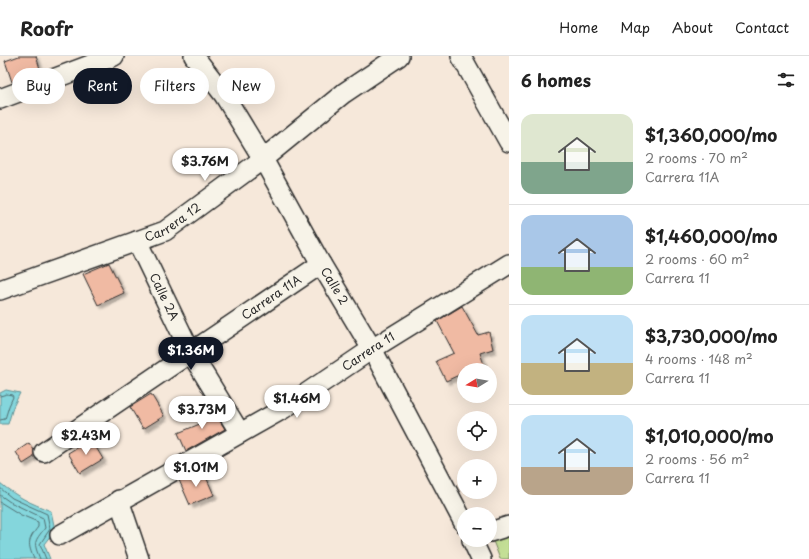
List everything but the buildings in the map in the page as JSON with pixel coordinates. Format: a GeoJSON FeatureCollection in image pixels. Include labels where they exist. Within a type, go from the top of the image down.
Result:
{"type":"FeatureCollection","features":[{"type":"Feature","properties":{"kind":"street"},"geometry":{"type":"LineString","coordinates":[[0,99],[84,61],[114,56]]}},
{"type":"Feature","properties":{"kind":"street","name":"Calle 2"},"geometry":{"type":"LineString","coordinates":[[194,56],[224,95],[263,159],[321,264],[372,349],[457,510]]}},
{"type":"Feature","properties":{"kind":"street","name":"Carrera 12"},"geometry":{"type":"LineString","coordinates":[[0,290],[165,231],[263,159],[344,93],[399,56]]}},
{"type":"Feature","properties":{"kind":"street"},"geometry":{"type":"LineString","coordinates":[[461,56],[509,142]]}},
{"type":"Feature","properties":{"kind":"street","name":"Calle 2A"},"geometry":{"type":"LineString","coordinates":[[137,241],[191,353],[240,433]]}},
{"type":"Feature","properties":{"kind":"street","name":"Carrera 11A"},"geometry":{"type":"LineString","coordinates":[[44,452],[321,264]]}},
{"type":"Feature","properties":{"kind":"street","name":"Carrera 11"},"geometry":{"type":"LineString","coordinates":[[60,535],[119,500],[283,410],[372,349],[509,264]]}},
{"type":"Feature","properties":{"kind":"street"},"geometry":{"type":"LineString","coordinates":[[119,500],[139,559]]}},
{"type":"Feature","properties":{"kind":"street"},"geometry":{"type":"LineString","coordinates":[[497,530],[509,526]]}},
{"type":"Feature","properties":{"kind":"street"},"geometry":{"type":"LineString","coordinates":[[475,547],[480,559]]}},
{"type":"Feature","properties":{"kind":"green space"},"geometry":{"type":"Polygon","coordinates":[[[509,536],[509,559],[500,559],[495,547],[497,547],[497,540],[509,536]]]}},
{"type":"Feature","properties":{"kind":"water"},"geometry":{"type":"Polygon","coordinates":[[[6,390],[20,393],[13,407],[8,424],[0,424],[0,393],[6,390]]]}},
{"type":"Feature","properties":{"kind":"water"},"geometry":{"type":"Polygon","coordinates":[[[0,483],[24,499],[51,511],[55,530],[44,544],[50,559],[0,559],[0,483]]]}}]}
